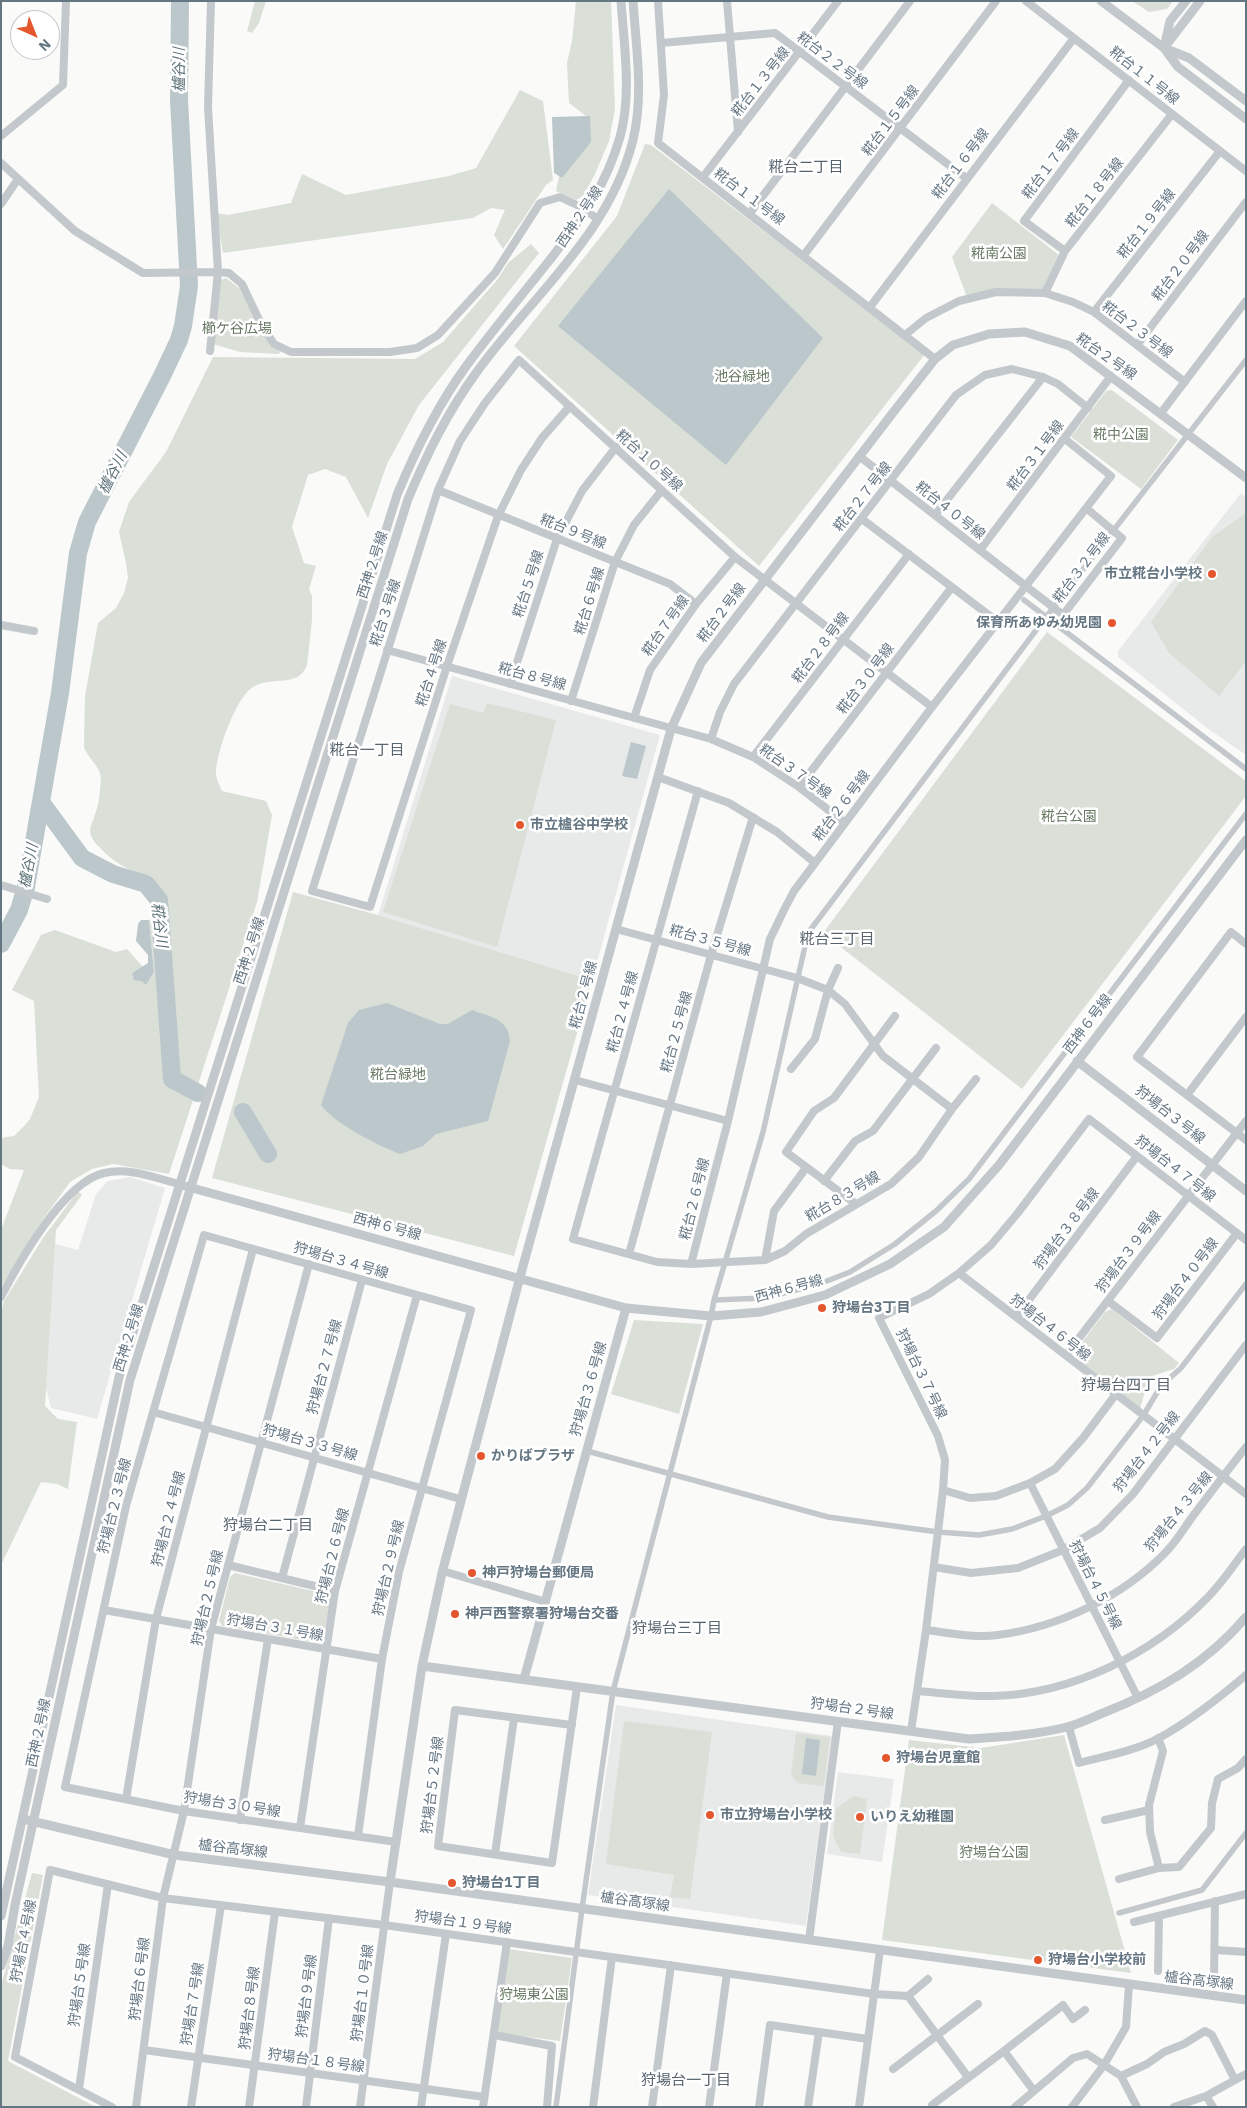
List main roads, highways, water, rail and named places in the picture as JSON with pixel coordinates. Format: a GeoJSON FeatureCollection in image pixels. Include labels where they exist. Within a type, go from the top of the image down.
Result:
{"type":"FeatureCollection","features":[{"type":"Feature","properties":{"kind":"waterway","name":"櫨谷川"},"geometry":{"type":"LineString","coordinates":[[1,944],[19,910],[26,887],[60,693],[78,553],[87,522],[161,378],[179,340],[183,326],[189,286],[179,100],[180,1]]}},
{"type":"Feature","properties":{"kind":"waterway","name":"糀谷川"},"geometry":{"type":"LineString","coordinates":[[41,802],[82,858],[113,874],[146,884],[159,900],[172,1079],[198,1093]]}},
{"type":"Feature","properties":{"kind":"waterway","name":"糀谷川"},"geometry":{"type":"LineString","coordinates":[[243,1112],[268,1154]]}},
{"type":"Feature","properties":{"kind":"place","name":"市立糀台小学校"},"geometry":{"type":"Point","coordinates":[1212,574]}},
{"type":"Feature","properties":{"kind":"place","name":"保育所あゆみ幼児園"},"geometry":{"type":"Point","coordinates":[1112,623]}},
{"type":"Feature","properties":{"kind":"place","name":"市立櫨谷中学校"},"geometry":{"type":"Point","coordinates":[520,825]}},
{"type":"Feature","properties":{"kind":"place","name":"狩場台3丁目"},"geometry":{"type":"Point","coordinates":[822,1308]}},
{"type":"Feature","properties":{"kind":"place","name":"かりばプラザ"},"geometry":{"type":"Point","coordinates":[481,1456]}},
{"type":"Feature","properties":{"kind":"place","name":"神戸狩場台郵便局"},"geometry":{"type":"Point","coordinates":[472,1573]}},
{"type":"Feature","properties":{"kind":"place","name":"神戸西警察署狩場台交番"},"geometry":{"type":"Point","coordinates":[455,1614]}},
{"type":"Feature","properties":{"kind":"place","name":"狩場台児童館"},"geometry":{"type":"Point","coordinates":[886,1758]}},
{"type":"Feature","properties":{"kind":"place","name":"市立狩場台小学校"},"geometry":{"type":"Point","coordinates":[710,1815]}},
{"type":"Feature","properties":{"kind":"place","name":"いりえ幼稚園"},"geometry":{"type":"Point","coordinates":[860,1817]}},
{"type":"Feature","properties":{"kind":"place","name":"狩場台1丁目"},"geometry":{"type":"Point","coordinates":[452,1883]}},
{"type":"Feature","properties":{"kind":"place","name":"狩場台小学校前"},"geometry":{"type":"Point","coordinates":[1038,1960]}},
{"type":"Feature","properties":{"kind":"district","name":"糀台二丁目"},"geometry":{"type":"Point","coordinates":[806,168]}},
{"type":"Feature","properties":{"kind":"district","name":"糀台一丁目"},"geometry":{"type":"Point","coordinates":[367,751]}},
{"type":"Feature","properties":{"kind":"district","name":"糀台三丁目"},"geometry":{"type":"Point","coordinates":[837,940]}},
{"type":"Feature","properties":{"kind":"district","name":"狩場台四丁目"},"geometry":{"type":"Point","coordinates":[1126,1386]}},
{"type":"Feature","properties":{"kind":"district","name":"狩場台二丁目"},"geometry":{"type":"Point","coordinates":[268,1526]}},
{"type":"Feature","properties":{"kind":"district","name":"狩場台三丁目"},"geometry":{"type":"Point","coordinates":[677,1629]}},
{"type":"Feature","properties":{"kind":"district","name":"狩場台一丁目"},"geometry":{"type":"Point","coordinates":[686,2081]}},
{"type":"Feature","properties":{"kind":"park label","name":"糀南公園"},"geometry":{"type":"Point","coordinates":[999,254]}},
{"type":"Feature","properties":{"kind":"park label","name":"櫛ケ谷広場"},"geometry":{"type":"Point","coordinates":[237,329]}},
{"type":"Feature","properties":{"kind":"park label","name":"池谷緑地"},"geometry":{"type":"Point","coordinates":[742,377]}},
{"type":"Feature","properties":{"kind":"park label","name":"糀中公園"},"geometry":{"type":"Point","coordinates":[1121,435]}},
{"type":"Feature","properties":{"kind":"park label","name":"糀台公園"},"geometry":{"type":"Point","coordinates":[1069,817]}},
{"type":"Feature","properties":{"kind":"park label","name":"糀台緑地"},"geometry":{"type":"Point","coordinates":[398,1075]}},
{"type":"Feature","properties":{"kind":"park label","name":"狩場台公園"},"geometry":{"type":"Point","coordinates":[994,1853]}},
{"type":"Feature","properties":{"kind":"park label","name":"狩場東公園"},"geometry":{"type":"Point","coordinates":[534,1995]}}]}
